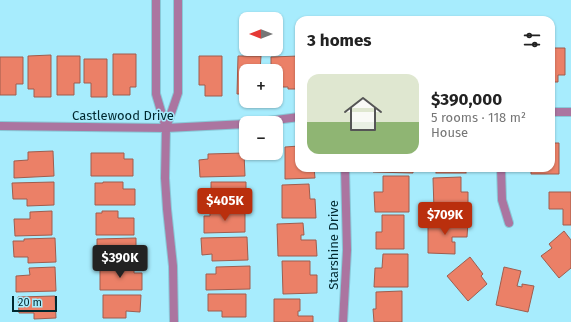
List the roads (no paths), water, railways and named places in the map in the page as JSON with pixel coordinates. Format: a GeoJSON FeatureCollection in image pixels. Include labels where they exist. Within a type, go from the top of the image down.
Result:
{"type":"FeatureCollection","features":[{"type":"Feature","properties":{"kind":"street"},"geometry":{"type":"LineString","coordinates":[[156,0],[156,94],[166,128],[167,209],[173,266],[174,322]]}},
{"type":"Feature","properties":{"kind":"street"},"geometry":{"type":"LineString","coordinates":[[166,128],[178,93],[178,0]]}},
{"type":"Feature","properties":{"kind":"street"},"geometry":{"type":"LineString","coordinates":[[555,112],[571,112]]}},
{"type":"Feature","properties":{"kind":"street"},"geometry":{"type":"LineString","coordinates":[[283,119],[295,118]]}},
{"type":"Feature","properties":{"kind":"street","name":"Castlewood Drive"},"geometry":{"type":"LineString","coordinates":[[0,126],[166,128],[239,124]]}},
{"type":"Feature","properties":{"kind":"street","name":"Starshine Drive"},"geometry":{"type":"LineString","coordinates":[[343,322],[347,250],[345,172]]}},
{"type":"Feature","properties":{"kind":"street"},"geometry":{"type":"LineString","coordinates":[[501,172],[502,200],[509,223]]}}]}
